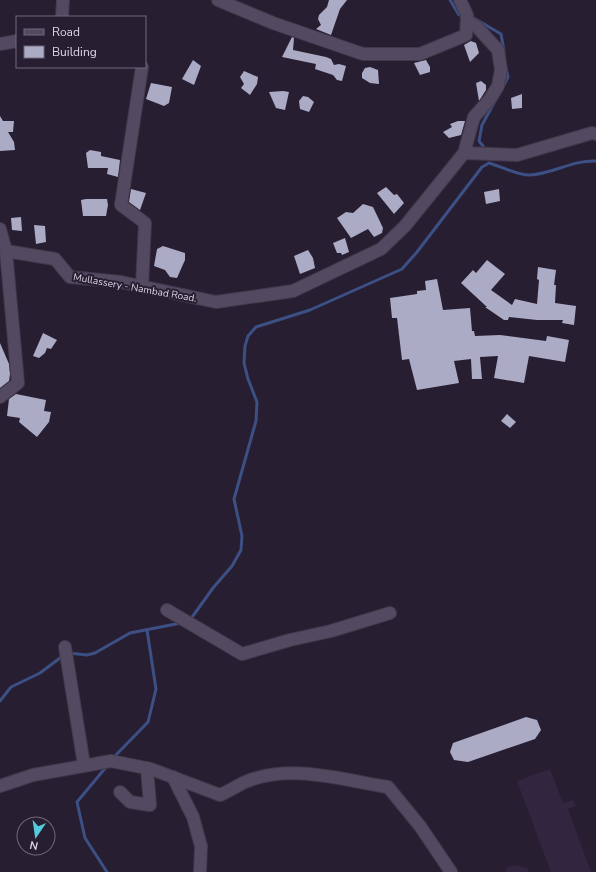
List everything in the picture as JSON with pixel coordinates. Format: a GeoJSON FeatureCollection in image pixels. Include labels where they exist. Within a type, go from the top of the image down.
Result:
{"type":"FeatureCollection","features":[{"type":"Feature","properties":{"kind":"street"},"geometry":{"type":"LineString","coordinates":[[62,16],[63,0]]}},
{"type":"Feature","properties":{"kind":"street"},"geometry":{"type":"LineString","coordinates":[[218,0],[273,23],[363,54],[420,54],[466,34],[467,15],[460,0]]}},
{"type":"Feature","properties":{"kind":"street"},"geometry":{"type":"LineString","coordinates":[[467,21],[476,26],[498,50],[501,70],[498,86],[474,117],[464,153],[517,155],[592,133],[596,134]]}},
{"type":"Feature","properties":{"kind":"street"},"geometry":{"type":"LineString","coordinates":[[0,44],[16,41]]}},
{"type":"Feature","properties":{"kind":"street"},"geometry":{"type":"LineString","coordinates":[[142,68],[121,205],[145,223],[142,287]]}},
{"type":"Feature","properties":{"kind":"street","name":"Mullassery - Nambad Road."},"geometry":{"type":"LineString","coordinates":[[6,251],[55,259],[70,277],[142,287],[216,302],[293,292],[381,249],[405,226],[464,153]]}},
{"type":"Feature","properties":{"kind":"street"},"geometry":{"type":"LineString","coordinates":[[0,230],[6,251],[18,383],[0,397]]}},
{"type":"Feature","properties":{"kind":"street"},"geometry":{"type":"LineString","coordinates":[[167,610],[242,654],[290,640],[331,631],[390,613]]}},
{"type":"Feature","properties":{"kind":"street"},"geometry":{"type":"LineString","coordinates":[[65,646],[84,765]]}},
{"type":"Feature","properties":{"kind":"street"},"geometry":{"type":"LineString","coordinates":[[0,786],[33,775],[111,761],[147,768],[220,795],[246,782],[270,776],[298,773],[388,787],[420,826],[451,872]]}},
{"type":"Feature","properties":{"kind":"street"},"geometry":{"type":"LineString","coordinates":[[120,792],[130,802],[150,805],[147,768]]}},
{"type":"Feature","properties":{"kind":"street"},"geometry":{"type":"LineString","coordinates":[[173,777],[193,817],[201,846],[200,872]]}},
{"type":"Feature","properties":{"kind":"shaded area"},"geometry":{"type":"Polygon","coordinates":[[[550,769],[563,803],[573,800],[576,806],[568,809],[591,872],[551,872],[517,781],[550,769]]]}},
{"type":"Feature","properties":{"kind":"shaded area"},"geometry":{"type":"Polygon","coordinates":[[[516,865],[527,868],[528,872],[505,872],[508,867],[516,865]]]}},
{"type":"Feature","properties":{"kind":"building"},"geometry":{"type":"Polygon","coordinates":[[[329,0],[347,0],[340,9],[331,35],[316,29],[321,25],[318,19],[319,15],[327,7],[329,0]]]}},
{"type":"Feature","properties":{"kind":"building"},"geometry":{"type":"Polygon","coordinates":[[[292,37],[294,38],[293,50],[326,57],[331,59],[334,65],[339,64],[346,66],[342,81],[337,80],[333,75],[315,69],[316,64],[282,57],[292,37]]]}},
{"type":"Feature","properties":{"kind":"building"},"geometry":{"type":"Polygon","coordinates":[[[471,41],[476,43],[479,53],[470,62],[464,45],[471,41]]]}},
{"type":"Feature","properties":{"kind":"building"},"geometry":{"type":"Polygon","coordinates":[[[193,60],[201,66],[194,85],[182,79],[193,60]]]}},
{"type":"Feature","properties":{"kind":"building"},"geometry":{"type":"Polygon","coordinates":[[[426,60],[430,67],[430,72],[420,75],[414,63],[426,60]]]}},
{"type":"Feature","properties":{"kind":"building"},"geometry":{"type":"Polygon","coordinates":[[[370,67],[378,70],[379,84],[370,83],[362,78],[362,73],[365,68],[370,67]]]}},
{"type":"Feature","properties":{"kind":"building"},"geometry":{"type":"Polygon","coordinates":[[[244,71],[258,77],[257,84],[250,95],[241,88],[244,84],[240,77],[244,71]]]}},
{"type":"Feature","properties":{"kind":"building"},"geometry":{"type":"Polygon","coordinates":[[[481,81],[486,85],[486,90],[479,101],[476,83],[481,81]]]}},
{"type":"Feature","properties":{"kind":"building"},"geometry":{"type":"Polygon","coordinates":[[[151,83],[172,87],[169,103],[164,106],[146,99],[151,83]]]}},
{"type":"Feature","properties":{"kind":"building"},"geometry":{"type":"Polygon","coordinates":[[[269,92],[289,92],[285,110],[276,108],[269,92]]]}},
{"type":"Feature","properties":{"kind":"building"},"geometry":{"type":"Polygon","coordinates":[[[522,94],[522,108],[512,109],[511,98],[522,94]]]}},
{"type":"Feature","properties":{"kind":"building"},"geometry":{"type":"Polygon","coordinates":[[[303,96],[308,97],[314,102],[309,112],[300,109],[299,101],[303,96]]]}},
{"type":"Feature","properties":{"kind":"building"},"geometry":{"type":"Polygon","coordinates":[[[0,116],[3,121],[14,121],[13,132],[8,132],[14,142],[15,150],[0,151],[0,116]]]}},
{"type":"Feature","properties":{"kind":"building"},"geometry":{"type":"Polygon","coordinates":[[[458,121],[465,121],[461,135],[449,138],[443,132],[452,127],[450,124],[458,121]]]}},
{"type":"Feature","properties":{"kind":"building"},"geometry":{"type":"Polygon","coordinates":[[[90,150],[101,152],[101,156],[120,160],[118,177],[107,174],[108,168],[88,168],[86,153],[90,150]]]}},
{"type":"Feature","properties":{"kind":"building"},"geometry":{"type":"Polygon","coordinates":[[[386,187],[394,195],[397,194],[404,203],[394,214],[377,193],[386,187]]]}},
{"type":"Feature","properties":{"kind":"building"},"geometry":{"type":"Polygon","coordinates":[[[131,189],[146,193],[140,210],[129,202],[131,189]]]}},
{"type":"Feature","properties":{"kind":"building"},"geometry":{"type":"Polygon","coordinates":[[[499,189],[500,201],[486,204],[484,192],[499,189]]]}},
{"type":"Feature","properties":{"kind":"building"},"geometry":{"type":"Polygon","coordinates":[[[107,199],[108,205],[106,216],[83,216],[81,200],[107,199]]]}},
{"type":"Feature","properties":{"kind":"building"},"geometry":{"type":"Polygon","coordinates":[[[363,204],[373,207],[383,228],[382,233],[374,237],[368,229],[351,238],[337,218],[346,212],[353,213],[363,204]]]}},
{"type":"Feature","properties":{"kind":"building"},"geometry":{"type":"Polygon","coordinates":[[[21,217],[22,231],[12,230],[11,218],[21,217]]]}},
{"type":"Feature","properties":{"kind":"building"},"geometry":{"type":"Polygon","coordinates":[[[34,225],[45,226],[46,242],[36,244],[34,225]]]}},
{"type":"Feature","properties":{"kind":"building"},"geometry":{"type":"Polygon","coordinates":[[[345,238],[349,252],[342,255],[341,253],[337,253],[333,243],[345,238]]]}},
{"type":"Feature","properties":{"kind":"building"},"geometry":{"type":"Polygon","coordinates":[[[163,246],[185,253],[185,260],[177,278],[170,277],[165,270],[154,266],[157,249],[163,246]]]}},
{"type":"Feature","properties":{"kind":"building"},"geometry":{"type":"Polygon","coordinates":[[[308,250],[313,258],[315,268],[300,274],[294,256],[308,250]]]}},
{"type":"Feature","properties":{"kind":"building"},"geometry":{"type":"Polygon","coordinates":[[[487,260],[505,274],[491,290],[512,305],[515,299],[537,304],[539,280],[537,279],[538,267],[556,270],[554,285],[556,285],[555,303],[576,306],[574,325],[562,323],[563,320],[537,320],[509,317],[508,320],[504,320],[485,307],[487,307],[461,283],[473,270],[476,273],[487,260]]]}},
{"type":"Feature","properties":{"kind":"building"},"geometry":{"type":"Polygon","coordinates":[[[437,279],[443,310],[470,308],[472,331],[474,331],[475,336],[500,335],[546,341],[547,336],[569,340],[565,362],[529,356],[524,383],[494,378],[498,356],[480,357],[482,379],[472,379],[471,359],[454,361],[459,383],[417,390],[409,359],[402,360],[397,318],[392,318],[390,298],[417,294],[417,291],[426,290],[425,281],[437,279]]]}},
{"type":"Feature","properties":{"kind":"building"},"geometry":{"type":"Polygon","coordinates":[[[43,333],[57,340],[51,349],[47,348],[45,353],[39,358],[33,356],[43,333]]]}},
{"type":"Feature","properties":{"kind":"building"},"geometry":{"type":"Polygon","coordinates":[[[0,343],[9,364],[10,374],[9,381],[0,388],[0,343]]]}},
{"type":"Feature","properties":{"kind":"building"},"geometry":{"type":"Polygon","coordinates":[[[16,394],[46,400],[44,411],[51,412],[49,422],[37,437],[19,422],[20,418],[7,416],[9,399],[16,394]]]}},
{"type":"Feature","properties":{"kind":"building"},"geometry":{"type":"Polygon","coordinates":[[[507,414],[516,422],[510,428],[501,421],[507,414]]]}},
{"type":"Feature","properties":{"kind":"building"},"geometry":{"type":"Polygon","coordinates":[[[526,717],[537,720],[541,730],[535,739],[468,762],[454,760],[450,752],[453,743],[526,717]]]}},
{"type":"Feature","properties":{"kind":"waterway"},"geometry":{"type":"LineString","coordinates":[[450,0],[459,15]]}},
{"type":"Feature","properties":{"kind":"waterway"},"geometry":{"type":"LineString","coordinates":[[472,17],[501,34],[504,51]]}},
{"type":"Feature","properties":{"kind":"waterway"},"geometry":{"type":"LineString","coordinates":[[503,87],[508,77],[506,67]]}},
{"type":"Feature","properties":{"kind":"waterway"},"geometry":{"type":"LineString","coordinates":[[483,146],[479,141],[482,125],[495,101]]}},
{"type":"Feature","properties":{"kind":"waterway"},"geometry":{"type":"LineString","coordinates":[[190,620],[213,588],[232,566],[241,550],[242,536],[234,499],[256,421],[257,402],[248,379],[244,363],[245,346],[248,336],[256,327],[310,310],[402,269],[417,252],[482,167],[489,163],[515,172],[530,175],[587,161],[596,161]]}},
{"type":"Feature","properties":{"kind":"waterway"},"geometry":{"type":"LineString","coordinates":[[69,653],[87,655],[95,653],[130,633],[181,623]]}},
{"type":"Feature","properties":{"kind":"waterway"},"geometry":{"type":"LineString","coordinates":[[113,758],[148,722],[156,689],[147,630]]}},
{"type":"Feature","properties":{"kind":"waterway"},"geometry":{"type":"LineString","coordinates":[[0,701],[11,687],[40,673],[64,655]]}},
{"type":"Feature","properties":{"kind":"waterway"},"geometry":{"type":"LineString","coordinates":[[107,766],[77,802],[85,838],[107,872]]}}]}
